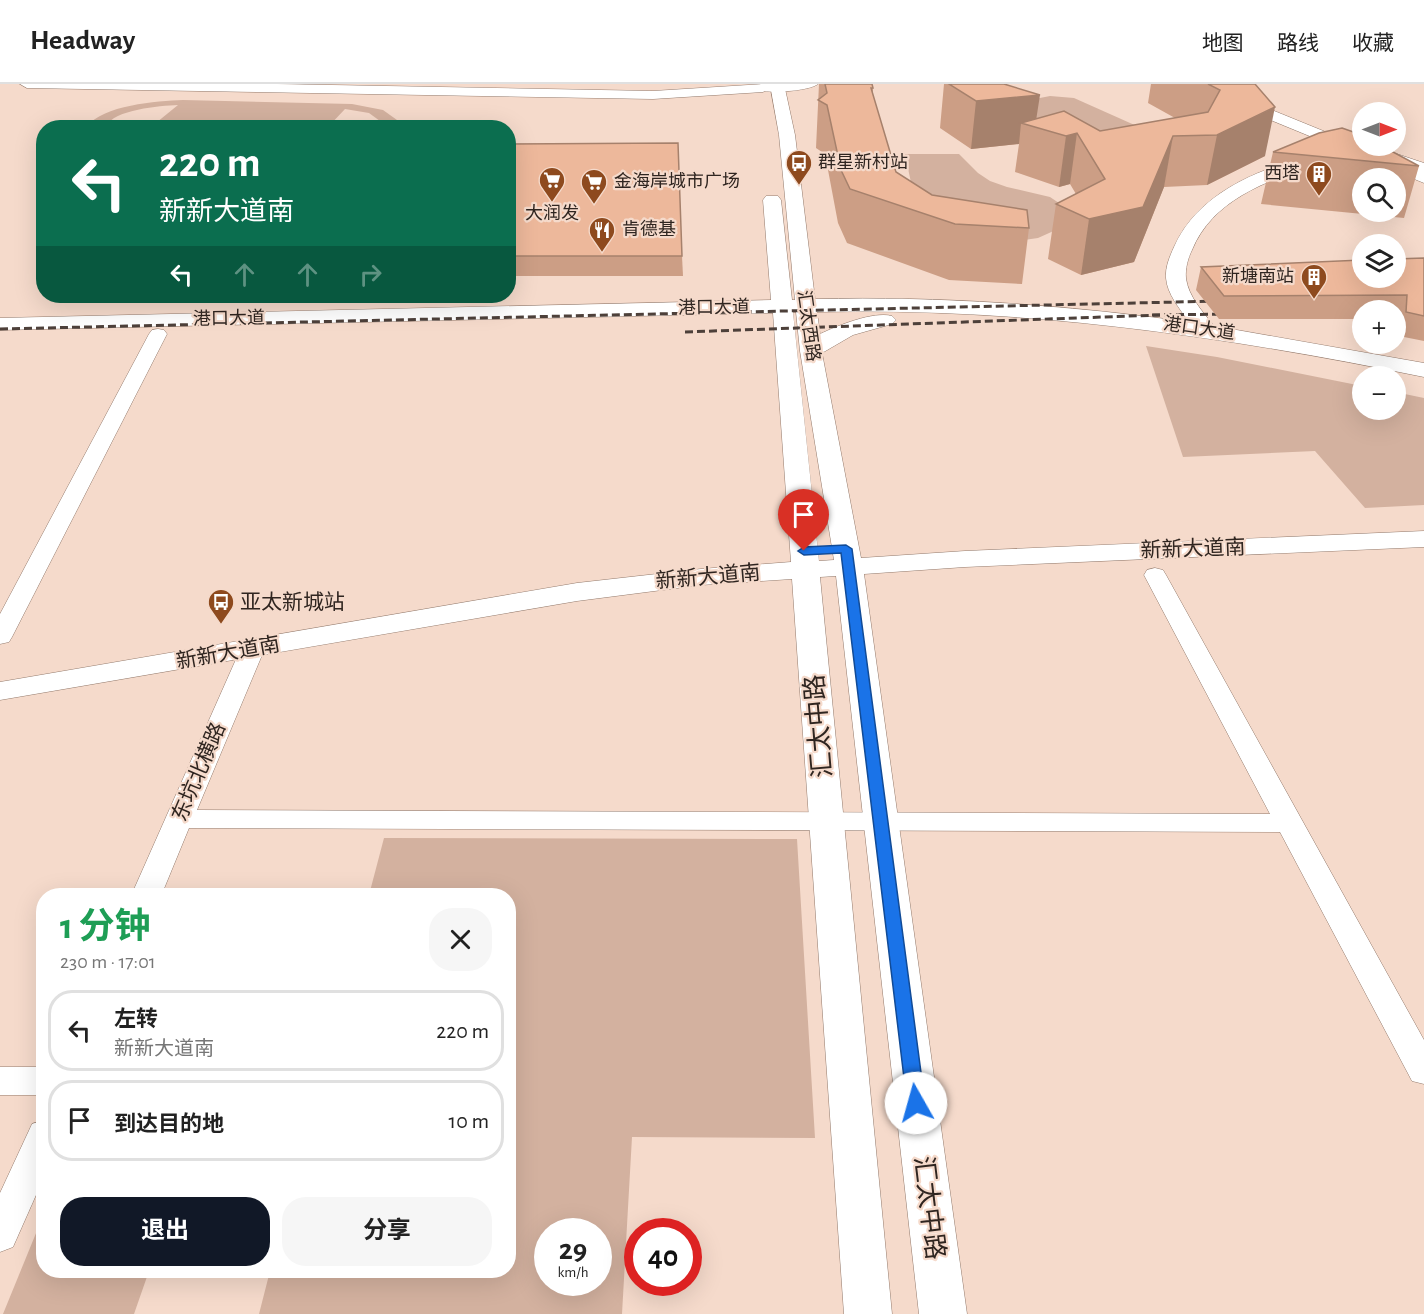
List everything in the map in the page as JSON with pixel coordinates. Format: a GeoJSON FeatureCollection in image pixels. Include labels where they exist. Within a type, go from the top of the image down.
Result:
{"type":"FeatureCollection","features":[{"type":"Feature","properties":{"kind":"main road"},"geometry":{"type":"LineString","coordinates":[[771,92],[810,84]]}},
{"type":"Feature","properties":{"kind":"main road"},"geometry":{"type":"LineString","coordinates":[[771,92],[794,95],[820,84]]}},
{"type":"Feature","properties":{"kind":"main road"},"geometry":{"type":"LineString","coordinates":[[1195,84],[1324,148],[1360,159],[1391,164],[1424,178]]}},
{"type":"Feature","properties":{"kind":"main road"},"geometry":{"type":"LineString","coordinates":[[1235,84],[1256,92]]}},
{"type":"Feature","properties":{"kind":"main road"},"geometry":{"type":"LineString","coordinates":[[1406,146],[1424,153]]}},
{"type":"Feature","properties":{"kind":"street"},"geometry":{"type":"LineString","coordinates":[[27,84],[595,94],[704,93],[744,96],[771,92],[769,154]]}},
{"type":"Feature","properties":{"kind":"street"},"geometry":{"type":"LineString","coordinates":[[298,84],[645,91],[741,84]]}},
{"type":"Feature","properties":{"kind":"street","name":"汇太西路"},"geometry":{"type":"LineString","coordinates":[[771,92],[799,248],[811,351],[830,469],[847,557]]}},
{"type":"Feature","properties":{"kind":"street"},"geometry":{"type":"LineString","coordinates":[[1206,330],[1191,308],[1176,277],[1181,252],[1193,229],[1212,209],[1238,191],[1324,148],[1424,169]]}},
{"type":"Feature","properties":{"kind":"street","name":"汇太西路"},"geometry":{"type":"LineString","coordinates":[[771,185],[778,274],[771,321],[785,343],[800,479],[805,560]]}},
{"type":"Feature","properties":{"kind":"street"},"geometry":{"type":"LineString","coordinates":[[777,249],[799,248]]}},
{"type":"Feature","properties":{"kind":"street"},"geometry":{"type":"LineString","coordinates":[[704,315],[753,296],[773,284],[778,274]]}},
{"type":"Feature","properties":{"kind":"street"},"geometry":{"type":"LineString","coordinates":[[801,276],[816,287],[884,312]]}},
{"type":"Feature","properties":{"kind":"street","name":"港口大道"},"geometry":{"type":"LineString","coordinates":[[0,324],[704,315],[771,321],[806,313],[993,307],[1110,316],[1206,330],[1320,349],[1424,370]]}},
{"type":"Feature","properties":{"kind":"street"},"geometry":{"type":"LineString","coordinates":[[811,351],[822,341],[884,312]]}},
{"type":"Feature","properties":{"kind":"street","name":"港口大道"},"geometry":{"type":"LineString","coordinates":[[884,312],[1109,331],[1254,353],[1352,371]]}},
{"type":"Feature","properties":{"kind":"street"},"geometry":{"type":"LineString","coordinates":[[704,315],[771,321]]}},
{"type":"Feature","properties":{"kind":"street","name":"港口大道"},"geometry":{"type":"LineString","coordinates":[[0,338],[704,315]]}},
{"type":"Feature","properties":{"kind":"street"},"geometry":{"type":"LineString","coordinates":[[0,637],[158,334]]}},
{"type":"Feature","properties":{"kind":"street"},"geometry":{"type":"LineString","coordinates":[[1406,382],[1424,386]]}},
{"type":"Feature","properties":{"kind":"street","name":"新新大道南"},"geometry":{"type":"LineString","coordinates":[[0,691],[577,592],[701,577],[805,560],[1424,522]]}},
{"type":"Feature","properties":{"kind":"street","name":"新新大道南"},"geometry":{"type":"LineString","coordinates":[[847,557],[1076,554],[1424,539]]}},
{"type":"Feature","properties":{"kind":"street","name":"新新大道南"},"geometry":{"type":"LineString","coordinates":[[0,672],[519,582],[707,557],[805,560]]}},
{"type":"Feature","properties":{"kind":"street","name":"汇太中路"},"geometry":{"type":"LineString","coordinates":[[847,557],[943,1314]]}},
{"type":"Feature","properties":{"kind":"street","name":"汇太中路"},"geometry":{"type":"LineString","coordinates":[[805,560],[867,1314]]}},
{"type":"Feature","properties":{"kind":"street"},"geometry":{"type":"LineString","coordinates":[[1155,575],[1424,1071]]}},
{"type":"Feature","properties":{"kind":"street","name":"东坑北横路"},"geometry":{"type":"LineString","coordinates":[[149,888],[253,648]]}},
{"type":"Feature","properties":{"kind":"street"},"geometry":{"type":"LineString","coordinates":[[179,819],[1289,823]]}},
{"type":"Feature","properties":{"kind":"street"},"geometry":{"type":"LineString","coordinates":[[0,1081],[36,1081]]}},
{"type":"Feature","properties":{"kind":"street"},"geometry":{"type":"LineString","coordinates":[[0,1235],[36,1152]]}},
{"type":"Feature","properties":{"kind":"shaded area"},"geometry":{"type":"Polygon","coordinates":[[[1050,96],[1074,98],[1148,131],[1104,151],[1005,105],[1050,96]]]}},
{"type":"Feature","properties":{"kind":"shaded area"},"geometry":{"type":"Polygon","coordinates":[[[183,100],[352,104],[383,110],[397,120],[379,120],[369,113],[345,109],[335,120],[160,120],[178,105],[127,112],[112,120],[94,120],[117,109],[183,100]]]}},
{"type":"Feature","properties":{"kind":"shaded area"},"geometry":{"type":"Polygon","coordinates":[[[905,154],[959,154],[978,173],[990,181],[1050,197],[1059,203],[1058,229],[1038,238],[1024,240],[918,216],[905,154]]]}},
{"type":"Feature","properties":{"kind":"shaded area"},"geometry":{"type":"Polygon","coordinates":[[[1146,346],[1217,357],[1352,384],[1352,420],[1406,420],[1406,394],[1424,398],[1424,505],[1365,508],[1315,451],[1183,457],[1146,346]]]}},
{"type":"Feature","properties":{"kind":"shaded area"},"geometry":{"type":"Polygon","coordinates":[[[384,838],[797,839],[815,1138],[632,1137],[627,1218],[624,1218],[622,1314],[259,1314],[268,1278],[516,1278],[516,888],[371,888],[384,838]]]}},
{"type":"Feature","properties":{"kind":"shaded area"},"geometry":{"type":"Polygon","coordinates":[[[36,1233],[36,1278],[147,1278],[134,1314],[3,1314],[36,1233]]]}},
{"type":"Feature","properties":{"kind":"building"},"geometry":{"type":"Polygon","coordinates":[[[825,84],[872,84],[873,88],[871,88],[896,172],[932,195],[1027,210],[1029,228],[955,224],[850,189],[841,170],[827,105],[818,100],[827,93],[825,84]]]}},
{"type":"Feature","properties":{"kind":"building"},"geometry":{"type":"Polygon","coordinates":[[[949,84],[1004,84],[1040,95],[976,101],[949,84]]]}},
{"type":"Feature","properties":{"kind":"building"},"geometry":{"type":"Polygon","coordinates":[[[1208,84],[1255,84],[1275,107],[1217,135],[1173,136],[1143,207],[1089,219],[1056,204],[1105,179],[1077,133],[1066,136],[1021,123],[1064,111],[1100,131],[1208,112],[1220,90],[1208,84]]]}},
{"type":"Feature","properties":{"kind":"building"},"geometry":{"type":"Polygon","coordinates":[[[1342,128],[1352,132],[1352,156],[1400,156],[1419,166],[1273,152],[1319,133],[1342,128]]]}},
{"type":"Feature","properties":{"kind":"building","name":"金海岸城市广场"},"geometry":{"type":"Polygon","coordinates":[[[678,143],[682,256],[516,256],[516,144],[678,143]]]}},
{"type":"Feature","properties":{"kind":"building"},"geometry":{"type":"Polygon","coordinates":[[[1424,258],[1424,316],[1406,312],[1407,295],[1224,296],[1201,267],[1352,260],[1352,288],[1406,288],[1406,259],[1424,258]]]}},
{"type":"Feature","properties":{"kind":"railway"},"geometry":{"type":"LineString","coordinates":[[0,329],[1221,301]]}},
{"type":"Feature","properties":{"kind":"railway"},"geometry":{"type":"LineString","coordinates":[[1152,315],[1233,314]]}},
{"type":"Feature","properties":{"kind":"railway"},"geometry":{"type":"LineString","coordinates":[[685,332],[1160,315]]}},
{"type":"Feature","properties":{"kind":"place","name":"群星新村站"},"geometry":{"type":"Point","coordinates":[799,186]}},
{"type":"Feature","properties":{"kind":"place","name":"西塔"},"geometry":{"type":"Point","coordinates":[1319,197]}},
{"type":"Feature","properties":{"kind":"place","name":"大润发"},"geometry":{"type":"Point","coordinates":[552,203]}},
{"type":"Feature","properties":{"kind":"place","name":"金海岸城市广场"},"geometry":{"type":"Point","coordinates":[594,205]}},
{"type":"Feature","properties":{"kind":"place","name":"肯德基"},"geometry":{"type":"Point","coordinates":[602,253]}},
{"type":"Feature","properties":{"kind":"place","name":"新塘南站"},"geometry":{"type":"Point","coordinates":[1314,300]}},
{"type":"Feature","properties":{"kind":"place","name":"亚太新城站"},"geometry":{"type":"Point","coordinates":[221,625]}},
{"type":"Feature","properties":{"kind":"route"},"geometry":{"type":"LineString","coordinates":[[804,551],[846,549],[916,1103]]}}]}
